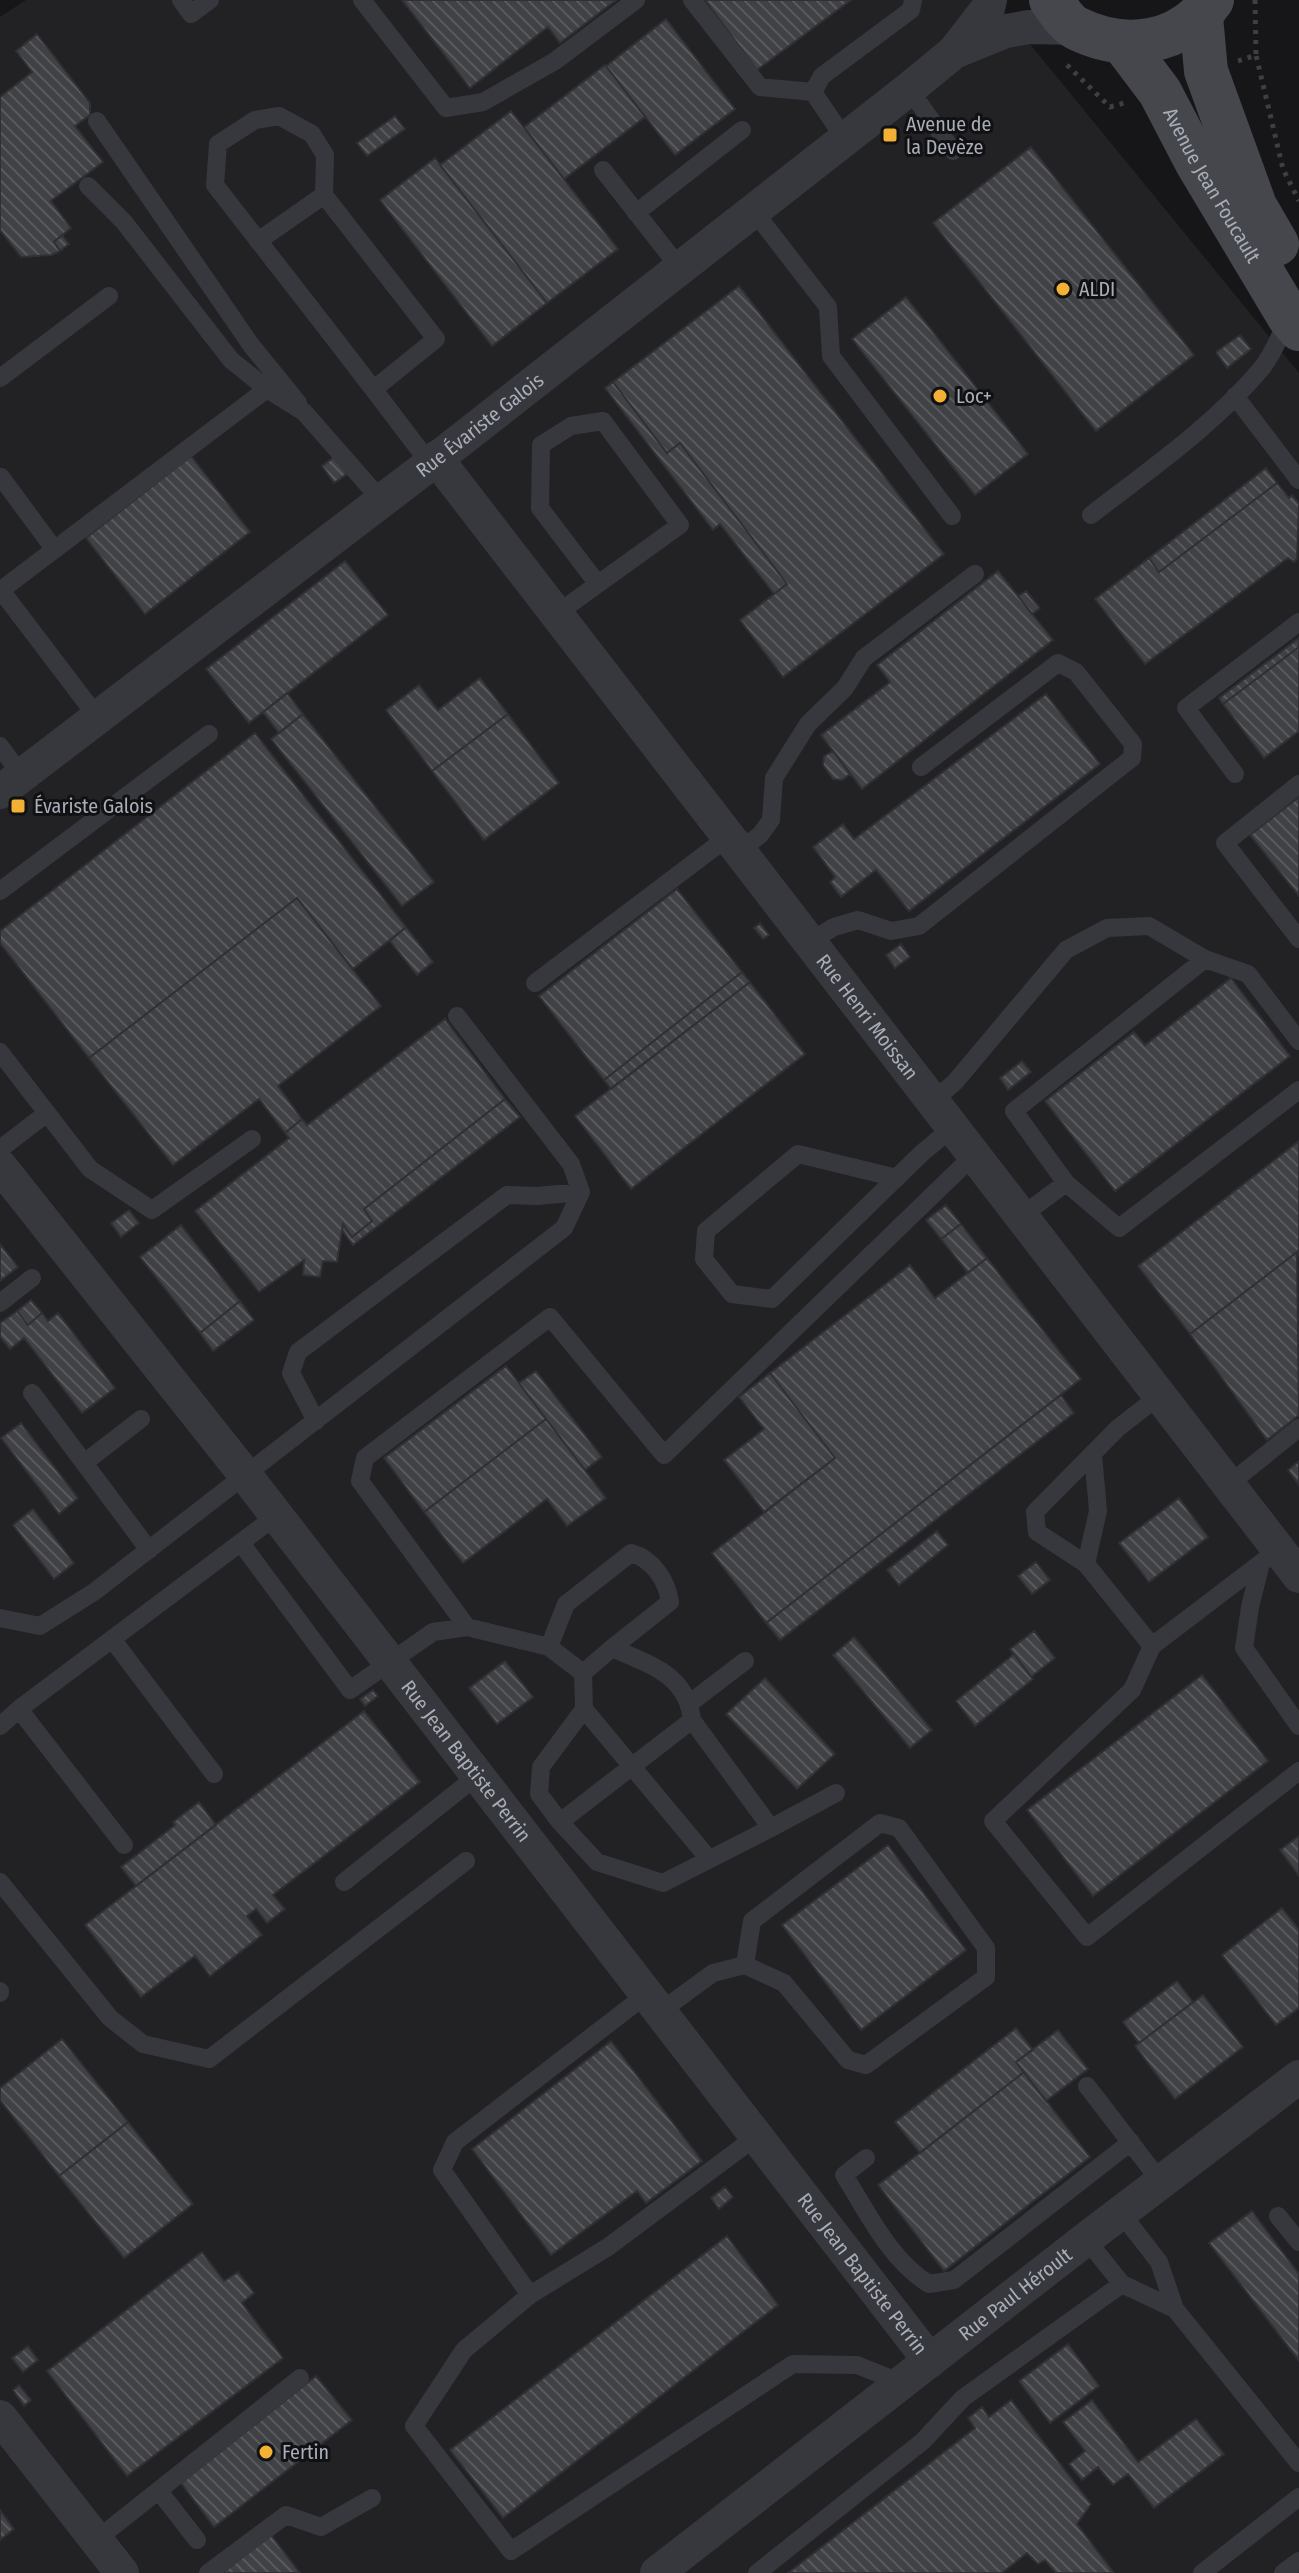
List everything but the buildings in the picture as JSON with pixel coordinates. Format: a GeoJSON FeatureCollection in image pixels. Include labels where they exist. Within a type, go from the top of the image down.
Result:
{"type":"FeatureCollection","features":[{"type":"Feature","properties":{"kind":"main road"},"geometry":{"type":"LineString","coordinates":[[1062,14],[1123,43],[1160,39],[1206,8]]}},
{"type":"Feature","properties":{"kind":"main road","name":"Avenue Jean Foucault"},"geometry":{"type":"LineString","coordinates":[[1206,8],[1206,71],[1296,309]]}},
{"type":"Feature","properties":{"kind":"main road","name":"Avenue Jean Foucault"},"geometry":{"type":"LineString","coordinates":[[1123,43],[1160,92],[1197,163],[1296,309]]}},
{"type":"Feature","properties":{"kind":"street","name":"Rue Évariste Galois"},"geometry":{"type":"LineString","coordinates":[[11,784],[382,501],[909,89],[954,52],[988,8],[990,0]]}},
{"type":"Feature","properties":{"kind":"street","name":"Rue Évariste Galois"},"geometry":{"type":"LineString","coordinates":[[954,52],[1006,31],[1029,27],[1062,14]]}},
{"type":"Feature","properties":{"kind":"street","name":"Rue Henri Moissan"},"geometry":{"type":"LineString","coordinates":[[433,461],[811,941],[1228,1485],[1280,1563]]}},
{"type":"Feature","properties":{"kind":"street","name":"Rue Jean Baptiste Perrin"},"geometry":{"type":"LineString","coordinates":[[0,1166],[246,1476],[930,2361]]}},
{"type":"Feature","properties":{"kind":"street","name":"Rue Paul Héroult"},"geometry":{"type":"LineString","coordinates":[[657,2573],[1299,2077]]}},
{"type":"Feature","properties":{"kind":"street"},"geometry":{"type":"LineString","coordinates":[[0,2417],[122,2573]]}},
{"type":"Feature","properties":{"kind":"lane"},"geometry":{"type":"LineString","coordinates":[[181,0],[191,14],[210,0]]}},
{"type":"Feature","properties":{"kind":"lane"},"geometry":{"type":"LineString","coordinates":[[362,0],[446,108],[483,102],[555,61],[636,0]]}},
{"type":"Feature","properties":{"kind":"lane"},"geometry":{"type":"LineString","coordinates":[[692,0],[760,87],[813,92]]}},
{"type":"Feature","properties":{"kind":"lane"},"geometry":{"type":"LineString","coordinates":[[813,92],[822,76],[911,10],[913,0]]}},
{"type":"Feature","properties":{"kind":"lane"},"geometry":{"type":"LineString","coordinates":[[909,89],[953,151]]}},
{"type":"Feature","properties":{"kind":"lane"},"geometry":{"type":"LineString","coordinates":[[813,92],[844,138]]}},
{"type":"Feature","properties":{"kind":"lane"},"geometry":{"type":"LineString","coordinates":[[374,389],[436,339],[324,195],[325,155],[312,134],[279,116],[255,120],[218,144],[215,185],[374,389],[433,461]]}},
{"type":"Feature","properties":{"kind":"lane"},"geometry":{"type":"LineString","coordinates":[[97,121],[251,345],[304,412],[382,501]]}},
{"type":"Feature","properties":{"kind":"lane"},"geometry":{"type":"LineString","coordinates":[[636,213],[742,130]]}},
{"type":"Feature","properties":{"kind":"lane"},"geometry":{"type":"LineString","coordinates":[[603,170],[679,267]]}},
{"type":"Feature","properties":{"kind":"lane"},"geometry":{"type":"LineString","coordinates":[[88,186],[124,222],[231,360],[267,389],[304,412]]}},
{"type":"Feature","properties":{"kind":"lane"},"geometry":{"type":"LineString","coordinates":[[258,241],[324,195]]}},
{"type":"Feature","properties":{"kind":"lane"},"geometry":{"type":"LineString","coordinates":[[753,210],[828,307],[831,356],[952,516]]}},
{"type":"Feature","properties":{"kind":"lane"},"geometry":{"type":"LineString","coordinates":[[0,378],[109,296]]}},
{"type":"Feature","properties":{"kind":"lane"},"geometry":{"type":"LineString","coordinates":[[1091,515],[1178,447],[1235,396],[1264,366],[1296,309]]}},
{"type":"Feature","properties":{"kind":"lane"},"geometry":{"type":"LineString","coordinates":[[98,718],[0,589],[267,389]]}},
{"type":"Feature","properties":{"kind":"lane"},"geometry":{"type":"LineString","coordinates":[[1235,396],[1299,480]]}},
{"type":"Feature","properties":{"kind":"lane"},"geometry":{"type":"LineString","coordinates":[[555,615],[680,525],[603,421],[571,426],[541,445],[540,508],[597,583]]}},
{"type":"Feature","properties":{"kind":"lane"},"geometry":{"type":"LineString","coordinates":[[1,477],[54,549]]}},
{"type":"Feature","properties":{"kind":"lane"},"geometry":{"type":"LineString","coordinates":[[535,983],[734,844],[760,835],[771,820],[774,778],[808,724],[845,688],[864,658],[975,574]]}},
{"type":"Feature","properties":{"kind":"lane"},"geometry":{"type":"LineString","coordinates":[[1235,774],[1186,708],[1299,622]]}},
{"type":"Feature","properties":{"kind":"lane"},"geometry":{"type":"LineString","coordinates":[[811,941],[834,927],[858,920],[891,931],[919,926],[1132,758],[1133,744],[1076,672],[1058,663],[921,767]]}},
{"type":"Feature","properties":{"kind":"lane"},"geometry":{"type":"LineString","coordinates":[[0,891],[209,734]]}},
{"type":"Feature","properties":{"kind":"lane"},"geometry":{"type":"LineString","coordinates":[[0,746],[11,784]]}},
{"type":"Feature","properties":{"kind":"lane"},"geometry":{"type":"LineString","coordinates":[[1299,784],[1225,843],[1299,939]]}},
{"type":"Feature","properties":{"kind":"lane"},"geometry":{"type":"LineString","coordinates":[[897,1178],[798,1154],[706,1231],[704,1259],[732,1294],[772,1299],[897,1178],[942,1115],[955,1082],[1066,950],[1107,928],[1149,926],[1205,959],[1248,974],[1299,1041]]}},
{"type":"Feature","properties":{"kind":"lane"},"geometry":{"type":"LineString","coordinates":[[1205,959],[1014,1111],[1066,1183],[1119,1228],[1299,1090]]}},
{"type":"Feature","properties":{"kind":"lane"},"geometry":{"type":"LineString","coordinates":[[0,1619],[40,1626],[94,1592],[564,1228],[581,1192],[571,1164],[457,1016]]}},
{"type":"Feature","properties":{"kind":"lane"},"geometry":{"type":"LineString","coordinates":[[0,1052],[90,1169],[152,1210],[252,1139]]}},
{"type":"Feature","properties":{"kind":"lane"},"geometry":{"type":"LineString","coordinates":[[0,1149],[47,1113]]}},
{"type":"Feature","properties":{"kind":"lane"},"geometry":{"type":"LineString","coordinates":[[467,1627],[360,1481],[365,1458],[550,1317],[664,1455],[973,1156]]}},
{"type":"Feature","properties":{"kind":"lane"},"geometry":{"type":"LineString","coordinates":[[1020,1217],[1066,1183]]}},
{"type":"Feature","properties":{"kind":"lane"},"geometry":{"type":"LineString","coordinates":[[316,1421],[291,1373],[298,1352],[507,1195],[581,1192]]}},
{"type":"Feature","properties":{"kind":"lane"},"geometry":{"type":"LineString","coordinates":[[0,1303],[32,1278]]}},
{"type":"Feature","properties":{"kind":"lane"},"geometry":{"type":"LineString","coordinates":[[32,1393],[149,1550]]}},
{"type":"Feature","properties":{"kind":"lane"},"geometry":{"type":"LineString","coordinates":[[1152,1646],[1086,1564],[1037,1532],[1035,1512],[1118,1428],[1159,1396]]}},
{"type":"Feature","properties":{"kind":"lane"},"geometry":{"type":"LineString","coordinates":[[84,1463],[141,1419]]}},
{"type":"Feature","properties":{"kind":"lane"},"geometry":{"type":"LineString","coordinates":[[1228,1485],[1299,1428]]}},
{"type":"Feature","properties":{"kind":"lane"},"geometry":{"type":"LineString","coordinates":[[1086,1564],[1098,1511],[1093,1454]]}},
{"type":"Feature","properties":{"kind":"lane"},"geometry":{"type":"LineString","coordinates":[[0,1726],[276,1516]]}},
{"type":"Feature","properties":{"kind":"lane"},"geometry":{"type":"LineString","coordinates":[[241,1543],[350,1690],[433,1632],[467,1627],[549,1647],[583,1673]]}},
{"type":"Feature","properties":{"kind":"lane"},"geometry":{"type":"LineString","coordinates":[[549,1647],[566,1604],[631,1553],[642,1556],[667,1584],[670,1602],[583,1673]]}},
{"type":"Feature","properties":{"kind":"lane"},"geometry":{"type":"LineString","coordinates":[[1280,1563],[1152,1646],[1132,1690],[993,1821],[1087,1937],[1299,1771]]}},
{"type":"Feature","properties":{"kind":"lane"},"geometry":{"type":"LineString","coordinates":[[1280,1563],[1250,1607],[1244,1648],[1299,1726]]}},
{"type":"Feature","properties":{"kind":"lane"},"geometry":{"type":"LineString","coordinates":[[112,1639],[214,1774]]}},
{"type":"Feature","properties":{"kind":"lane"},"geometry":{"type":"LineString","coordinates":[[612,1648],[666,1672],[771,1828]]}},
{"type":"Feature","properties":{"kind":"lane"},"geometry":{"type":"LineString","coordinates":[[560,1822],[632,1766],[745,1661]]}},
{"type":"Feature","properties":{"kind":"lane"},"geometry":{"type":"LineString","coordinates":[[583,1673],[584,1709],[541,1767],[539,1794],[597,1862],[663,1883],[836,1793]]}},
{"type":"Feature","properties":{"kind":"lane"},"geometry":{"type":"LineString","coordinates":[[19,1709],[124,1845]]}},
{"type":"Feature","properties":{"kind":"lane"},"geometry":{"type":"LineString","coordinates":[[584,1709],[709,1859]]}},
{"type":"Feature","properties":{"kind":"lane"},"geometry":{"type":"LineString","coordinates":[[344,1882],[477,1776]]}},
{"type":"Feature","properties":{"kind":"lane"},"geometry":{"type":"LineString","coordinates":[[530,2295],[442,2170],[455,2142],[654,2003],[713,1973],[745,1965],[784,1983],[848,2060],[866,2065],[986,1977],[986,1948],[899,1828],[880,1823],[752,1921],[745,1965]]}},
{"type":"Feature","properties":{"kind":"lane"},"geometry":{"type":"LineString","coordinates":[[0,1882],[110,2018],[143,2044],[209,2059],[466,1861]]}},
{"type":"Feature","properties":{"kind":"lane"},"geometry":{"type":"LineString","coordinates":[[1087,2086],[1161,2182]]}},
{"type":"Feature","properties":{"kind":"lane"},"geometry":{"type":"LineString","coordinates":[[757,2136],[608,2247],[530,2295],[464,2350],[414,2426],[511,2551],[793,2364],[857,2365],[902,2383]]}},
{"type":"Feature","properties":{"kind":"lane"},"geometry":{"type":"LineString","coordinates":[[866,2158],[844,2175],[895,2253],[911,2272],[929,2284],[954,2280],[1131,2142]]}},
{"type":"Feature","properties":{"kind":"lane"},"geometry":{"type":"LineString","coordinates":[[1121,2213],[1159,2262],[1175,2309],[1299,2463]]}},
{"type":"Feature","properties":{"kind":"lane"},"geometry":{"type":"LineString","coordinates":[[1278,2216],[1299,2242]]}},
{"type":"Feature","properties":{"kind":"lane"},"geometry":{"type":"LineString","coordinates":[[1086,2239],[1122,2284],[1175,2309]]}},
{"type":"Feature","properties":{"kind":"lane"},"geometry":{"type":"LineString","coordinates":[[757,2573],[923,2441],[963,2398],[1122,2284]]}},
{"type":"Feature","properties":{"kind":"lane"},"geometry":{"type":"LineString","coordinates":[[96,2540],[300,2378]]}},
{"type":"Feature","properties":{"kind":"lane"},"geometry":{"type":"LineString","coordinates":[[159,2491],[197,2540]]}},
{"type":"Feature","properties":{"kind":"lane"},"geometry":{"type":"LineString","coordinates":[[1202,2573],[1299,2497]]}},
{"type":"Feature","properties":{"kind":"lane"},"geometry":{"type":"LineString","coordinates":[[208,2573],[286,2515],[321,2527],[372,2498]]}},
{"type":"Feature","properties":{"kind":"lane"},"geometry":{"type":"LineString","coordinates":[[1283,2573],[1299,2561]]}},
{"type":"Feature","properties":{"kind":"path"},"geometry":{"type":"LineString","coordinates":[[1255,0],[1256,55],[1283,169],[1299,201]]}},
{"type":"Feature","properties":{"kind":"path"},"geometry":{"type":"LineString","coordinates":[[1206,71],[1256,55]]}},
{"type":"Feature","properties":{"kind":"shaded area"},"geometry":{"type":"Polygon","coordinates":[[[26,0],[994,0],[1299,373],[1299,2573],[0,2573],[0,17],[26,0]]]}},
{"type":"Feature","properties":{"kind":"place","name":"Avenue de la Devèze"},"geometry":{"type":"Point","coordinates":[890,135]}},
{"type":"Feature","properties":{"kind":"place","name":"ALDI"},"geometry":{"type":"Point","coordinates":[1063,289]}},
{"type":"Feature","properties":{"kind":"place","name":"Loc+"},"geometry":{"type":"Point","coordinates":[940,396]}},
{"type":"Feature","properties":{"kind":"place","name":"Évariste Galois"},"geometry":{"type":"Point","coordinates":[18,806]}},
{"type":"Feature","properties":{"kind":"place","name":"Fertin"},"geometry":{"type":"Point","coordinates":[266,2452]}}]}
